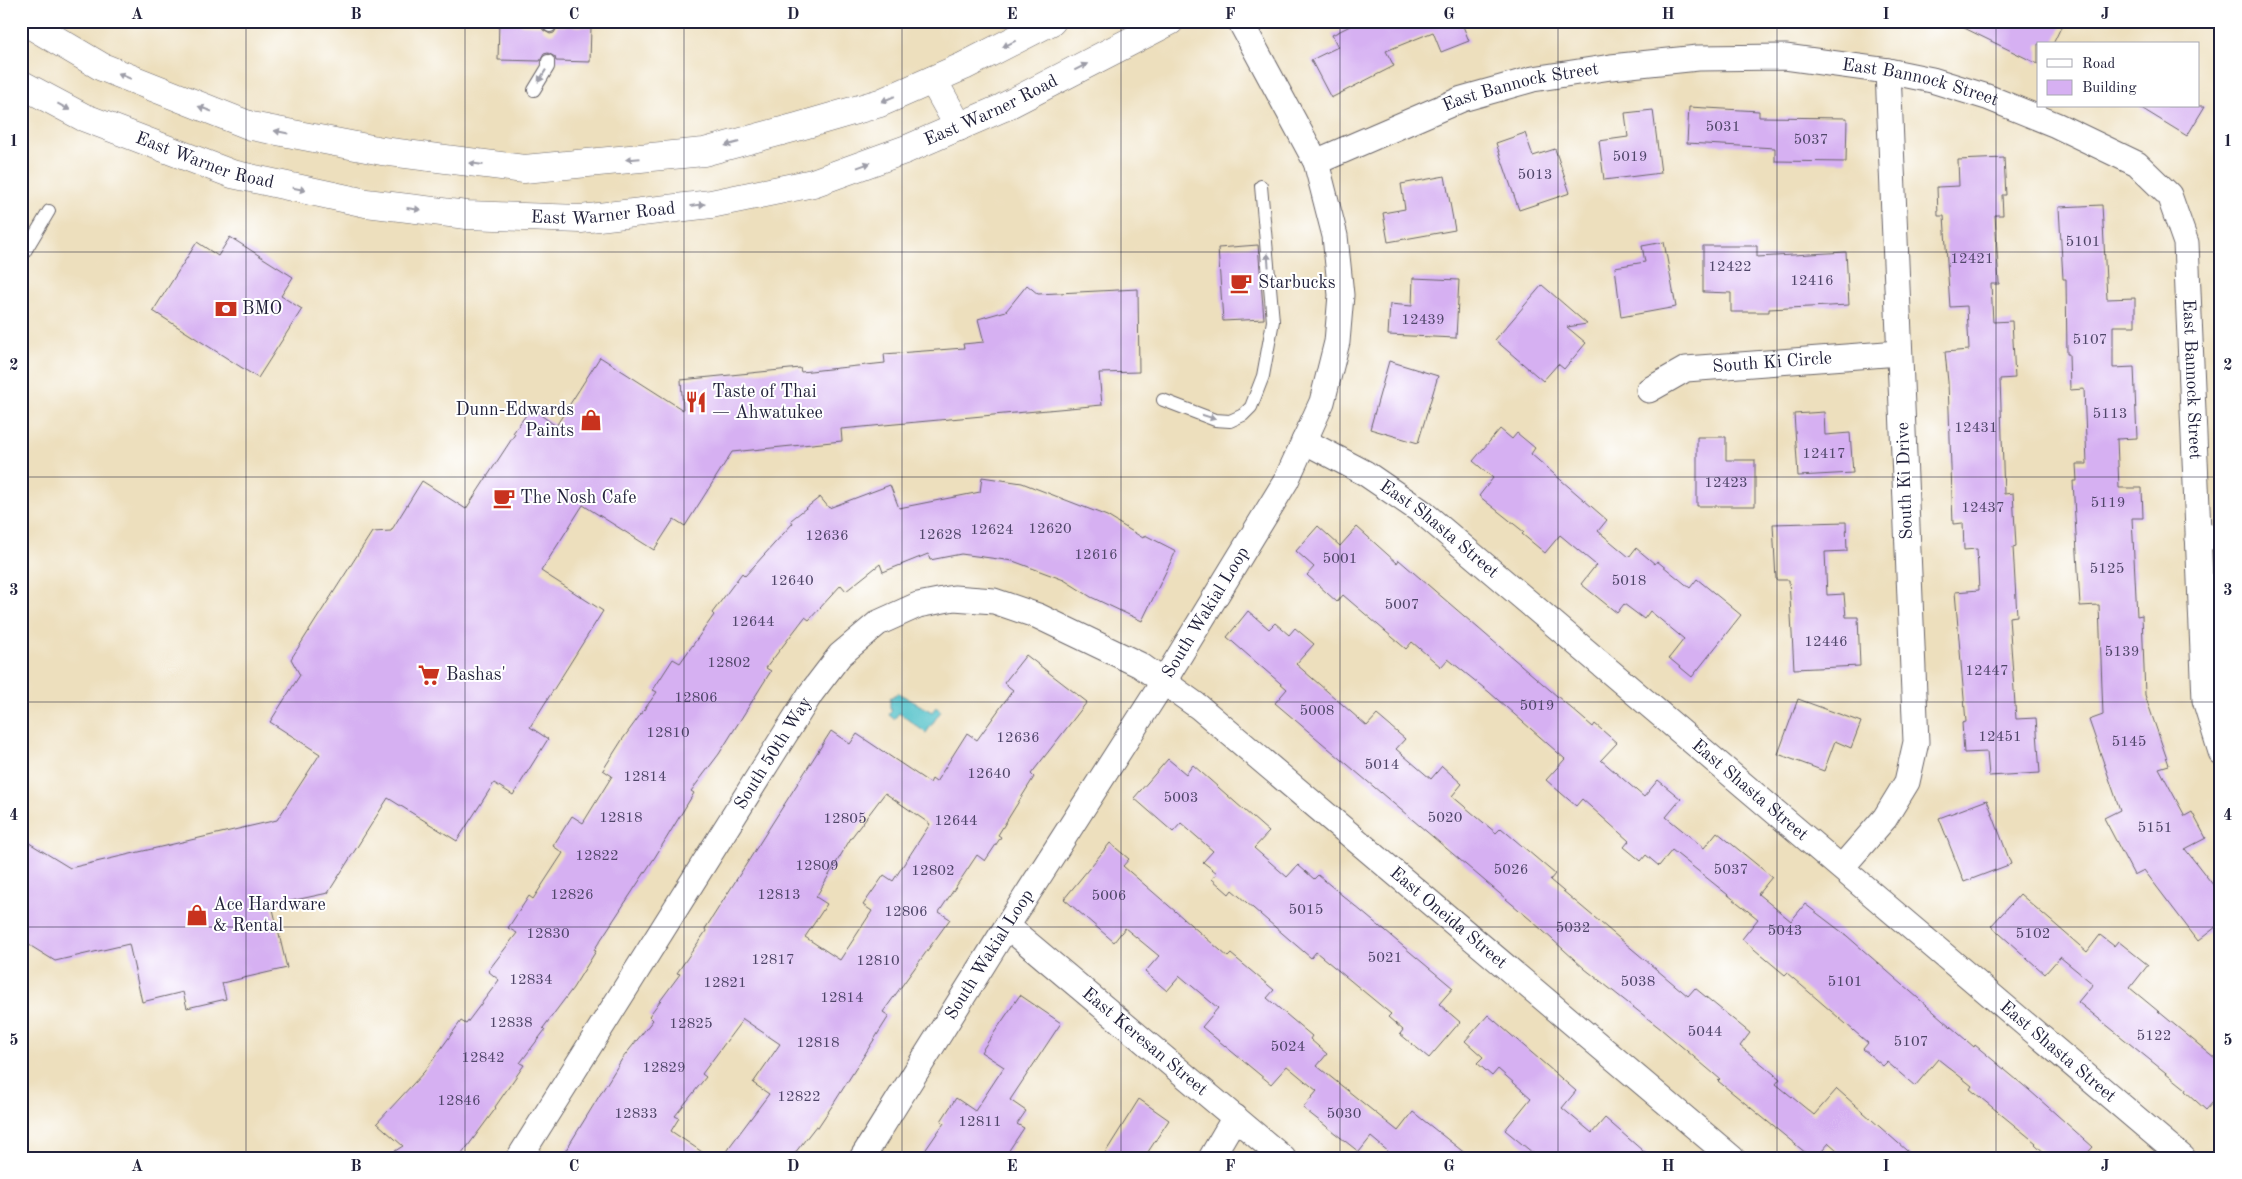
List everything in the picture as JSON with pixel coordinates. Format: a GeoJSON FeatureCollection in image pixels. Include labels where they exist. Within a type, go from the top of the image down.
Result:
{"type":"FeatureCollection","features":[{"type":"Feature","properties":{"kind":"main road"},"geometry":{"type":"LineString","coordinates":[[24,21],[102,67],[251,126],[382,151],[524,169],[704,152],[880,103],[933,80],[1052,21]]}},
{"type":"Feature","properties":{"kind":"main road","name":"East Warner Road"},"geometry":{"type":"LineString","coordinates":[[21,84],[83,117],[232,174],[366,203],[467,215],[581,219],[711,204],[813,183],[907,149],[1002,108],[1170,21]]}},
{"type":"Feature","properties":{"kind":"main road"},"geometry":{"type":"LineString","coordinates":[[933,80],[959,127]]}},
{"type":"Feature","properties":{"kind":"street","name":"South Wakial Loop"},"geometry":{"type":"LineString","coordinates":[[862,1158],[1007,926],[1164,681],[1286,481],[1322,402],[1337,342],[1341,295],[1335,236],[1316,162],[1240,21]]}},
{"type":"Feature","properties":{"kind":"street","name":"East Bannock Street"},"geometry":{"type":"LineString","coordinates":[[1316,162],[1462,99],[1533,79],[1611,67],[1698,58],[1785,57],[1888,71],[1932,80],[1987,97],[2056,125],[2137,164],[2169,195],[2186,243],[2209,537],[2205,700],[2221,752]]}},
{"type":"Feature","properties":{"kind":"street","name":"South Ki Drive"},"geometry":{"type":"LineString","coordinates":[[1842,866],[1885,818],[1907,782],[1916,742],[1888,71]]}},
{"type":"Feature","properties":{"kind":"street","name":"South Ki Circle"},"geometry":{"type":"LineString","coordinates":[[1650,390],[1686,369],[1899,353]]}},
{"type":"Feature","properties":{"kind":"street","name":"East Shasta Street"},"geometry":{"type":"LineString","coordinates":[[1304,441],[1366,473],[1422,512],[1842,866],[2183,1158]]}},
{"type":"Feature","properties":{"kind":"street","name":"South 50th Way"},"geometry":{"type":"LineString","coordinates":[[519,1158],[811,693],[840,654],[878,623],[918,604],[954,598],[994,601],[1038,616],[1140,665],[1164,681]]}},
{"type":"Feature","properties":{"kind":"street","name":"East Oneida Street"},"geometry":{"type":"LineString","coordinates":[[1164,681],[1199,707],[1732,1158]]}},
{"type":"Feature","properties":{"kind":"street","name":"East Keresan Street"},"geometry":{"type":"LineString","coordinates":[[1007,926],[1283,1158]]}},
{"type":"Feature","properties":{"kind":"street"},"geometry":{"type":"LineString","coordinates":[[1211,1158],[1235,1118]]}},
{"type":"Feature","properties":{"kind":"lane"},"geometry":{"type":"LineString","coordinates":[[534,90],[548,67],[548,61]]}},
{"type":"Feature","properties":{"kind":"lane"},"geometry":{"type":"LineString","coordinates":[[1163,400],[1215,420],[1230,421],[1243,416],[1250,407],[1262,376],[1273,321],[1261,186]]}},
{"type":"Feature","properties":{"kind":"lane"},"geometry":{"type":"LineString","coordinates":[[21,258],[50,211]]}},
{"type":"Feature","properties":{"kind":"water"},"geometry":{"type":"Polygon","coordinates":[[[898,693],[932,712],[936,707],[941,711],[926,733],[899,713],[894,719],[889,715],[892,710],[890,708],[890,698],[898,693]]]}},
{"type":"Feature","properties":{"kind":"building"},"geometry":{"type":"Polygon","coordinates":[[[499,21],[521,21],[521,25],[542,26],[543,30],[550,34],[554,33],[558,26],[591,27],[590,62],[556,61],[555,57],[548,53],[544,54],[540,61],[498,60],[499,21]]]}},
{"type":"Feature","properties":{"kind":"building"},"geometry":{"type":"Polygon","coordinates":[[[1360,21],[1461,21],[1469,41],[1441,52],[1433,32],[1386,51],[1394,66],[1331,98],[1311,60],[1338,47],[1332,35],[1360,21]]]}},
{"type":"Feature","properties":{"kind":"building"},"geometry":{"type":"Polygon","coordinates":[[[1950,21],[2064,21],[2054,42],[2037,42],[2037,64],[1950,21]]]}},
{"type":"Feature","properties":{"kind":"building"},"geometry":{"type":"Polygon","coordinates":[[[2200,106],[2205,106],[2187,136],[2141,108],[2200,108],[2200,106]]]}},
{"type":"Feature","properties":{"kind":"building"},"geometry":{"type":"Polygon","coordinates":[[[1689,107],[1759,111],[1759,117],[1847,118],[1846,162],[1775,161],[1775,148],[1687,143],[1689,107]]]}},
{"type":"Feature","properties":{"kind":"building"},"geometry":{"type":"Polygon","coordinates":[[[1653,110],[1661,173],[1604,180],[1599,141],[1628,137],[1625,113],[1653,110]]]}},
{"type":"Feature","properties":{"kind":"building"},"geometry":{"type":"Polygon","coordinates":[[[1525,133],[1533,156],[1555,149],[1570,193],[1519,210],[1496,143],[1525,133]]]}},
{"type":"Feature","properties":{"kind":"building"},"geometry":{"type":"Polygon","coordinates":[[[2004,158],[2006,195],[2002,195],[2003,215],[1995,215],[1999,284],[1991,284],[1993,322],[2012,321],[2015,378],[2000,379],[2004,494],[2013,493],[2016,546],[2013,547],[2017,616],[2009,617],[2016,719],[2036,718],[2040,773],[1989,776],[1987,752],[1964,753],[1962,723],[1966,722],[1955,592],[1979,590],[1977,549],[1964,550],[1963,523],[1953,524],[1948,382],[1945,352],[1969,350],[1967,306],[1950,307],[1944,216],[1938,216],[1937,187],[1959,186],[1958,160],[2004,158]]]}},
{"type":"Feature","properties":{"kind":"building"},"geometry":{"type":"Polygon","coordinates":[[[1445,176],[1455,230],[1388,242],[1383,213],[1405,209],[1401,184],[1445,176]]]}},
{"type":"Feature","properties":{"kind":"building"},"geometry":{"type":"Polygon","coordinates":[[[2102,205],[2107,299],[2135,298],[2135,326],[2113,326],[2113,368],[2134,367],[2137,438],[2117,439],[2119,488],[2142,488],[2143,518],[2132,518],[2137,616],[2142,615],[2145,695],[2169,765],[2159,768],[2185,816],[2192,812],[2206,838],[2185,849],[2221,895],[2221,923],[2198,941],[2144,870],[2134,875],[2104,818],[2120,810],[2089,720],[2103,715],[2099,605],[2080,606],[2073,481],[2077,481],[2076,464],[2087,464],[2084,389],[2070,390],[2069,354],[2067,354],[2066,279],[2063,279],[2059,207],[2102,205]]]}},
{"type":"Feature","properties":{"kind":"building"},"geometry":{"type":"Polygon","coordinates":[[[230,237],[293,277],[281,296],[302,309],[258,378],[153,311],[197,242],[218,256],[230,237]]]}},
{"type":"Feature","properties":{"kind":"building"},"geometry":{"type":"Polygon","coordinates":[[[1664,242],[1676,307],[1621,317],[1615,267],[1645,262],[1642,246],[1664,242]]]}},
{"type":"Feature","properties":{"kind":"building","name":"Starbucks"},"geometry":{"type":"Polygon","coordinates":[[[1258,245],[1264,319],[1223,321],[1218,248],[1258,245]]]}},
{"type":"Feature","properties":{"kind":"building"},"geometry":{"type":"Polygon","coordinates":[[[1703,246],[1757,246],[1757,257],[1846,252],[1849,305],[1769,309],[1769,312],[1731,312],[1731,293],[1703,292],[1703,246]]]}},
{"type":"Feature","properties":{"kind":"building"},"geometry":{"type":"Polygon","coordinates":[[[1413,278],[1459,280],[1456,338],[1388,335],[1390,304],[1412,306],[1413,278]]]}},
{"type":"Feature","properties":{"kind":"building"},"geometry":{"type":"Polygon","coordinates":[[[1027,285],[1038,294],[1138,289],[1139,372],[1099,373],[1102,405],[841,429],[842,441],[732,452],[685,526],[674,519],[654,550],[583,505],[541,571],[603,611],[530,727],[548,739],[513,795],[494,783],[457,841],[388,798],[328,893],[272,905],[287,968],[222,983],[226,999],[187,1008],[183,992],[142,1002],[129,944],[55,961],[21,940],[21,838],[70,868],[277,820],[320,754],[270,722],[300,675],[291,659],[372,532],[391,531],[422,481],[466,509],[515,434],[513,433],[531,408],[556,426],[600,357],[683,410],[681,380],[800,368],[801,372],[885,363],[884,354],[964,348],[963,344],[984,342],[978,319],[1006,311],[1027,285]]]}},
{"type":"Feature","properties":{"kind":"building"},"geometry":{"type":"Polygon","coordinates":[[[1542,285],[1587,324],[1567,327],[1586,343],[1564,369],[1558,364],[1543,381],[1495,340],[1542,285]]]}},
{"type":"Feature","properties":{"kind":"building"},"geometry":{"type":"Polygon","coordinates":[[[1389,361],[1438,376],[1418,443],[1370,429],[1389,361]]]}},
{"type":"Feature","properties":{"kind":"building"},"geometry":{"type":"Polygon","coordinates":[[[1824,412],[1825,435],[1850,433],[1853,473],[1798,476],[1794,414],[1824,412]]]}},
{"type":"Feature","properties":{"kind":"building"},"geometry":{"type":"Polygon","coordinates":[[[1500,429],[1512,439],[1517,433],[1535,448],[1531,454],[1607,520],[1598,531],[1629,557],[1636,548],[1655,564],[1657,561],[1690,588],[1697,579],[1741,615],[1692,677],[1669,658],[1684,639],[1650,611],[1644,619],[1624,604],[1617,613],[1581,584],[1596,565],[1560,535],[1545,553],[1522,534],[1524,532],[1479,496],[1493,478],[1473,461],[1500,429]]]}},
{"type":"Feature","properties":{"kind":"building"},"geometry":{"type":"Polygon","coordinates":[[[1697,437],[1726,437],[1726,460],[1755,460],[1755,506],[1697,506],[1697,437]]]}},
{"type":"Feature","properties":{"kind":"building"},"geometry":{"type":"Polygon","coordinates":[[[982,477],[1022,483],[1107,516],[1143,538],[1145,535],[1176,551],[1142,621],[1091,597],[1064,580],[1013,561],[961,554],[930,560],[928,554],[883,572],[880,564],[846,591],[841,585],[809,620],[805,617],[766,668],[771,671],[719,754],[691,791],[694,793],[594,950],[596,951],[573,988],[520,1063],[524,1065],[496,1108],[459,1158],[384,1158],[403,1146],[377,1123],[424,1072],[461,1021],[466,1024],[499,980],[488,971],[517,933],[508,928],[529,896],[533,899],[563,853],[553,846],[572,816],[583,823],[612,776],[603,770],[657,692],[653,690],[673,659],[680,663],[714,615],[712,613],[742,573],[745,576],[793,523],[791,520],[820,497],[829,508],[890,485],[899,508],[980,492],[982,477]]]}},
{"type":"Feature","properties":{"kind":"building"},"geometry":{"type":"Polygon","coordinates":[[[1846,522],[1847,551],[1825,552],[1827,595],[1844,594],[1846,617],[1858,617],[1860,666],[1794,669],[1789,580],[1776,580],[1773,524],[1846,522]]]}},
{"type":"Feature","properties":{"kind":"building"},"geometry":{"type":"Polygon","coordinates":[[[1318,526],[1340,546],[1357,527],[1397,563],[1399,560],[1593,727],[1595,724],[1617,743],[1601,760],[1644,797],[1658,780],[1681,799],[1666,817],[1704,848],[1717,832],[1772,877],[1758,894],[1791,921],[1805,904],[1847,936],[1974,1047],[1975,1045],[2029,1090],[2093,1147],[2083,1158],[2050,1158],[2036,1143],[1970,1089],[1972,1086],[1938,1059],[1915,1086],[1887,1062],[1883,1066],[1863,1049],[1868,1043],[1787,973],[1785,975],[1742,939],[1758,919],[1672,850],[1659,866],[1646,855],[1641,861],[1624,847],[1629,841],[1582,799],[1576,806],[1546,780],[1565,759],[1489,692],[1448,659],[1441,667],[1412,642],[1406,649],[1343,595],[1337,602],[1307,575],[1314,567],[1296,551],[1318,526]]]}},
{"type":"Feature","properties":{"kind":"building"},"geometry":{"type":"Polygon","coordinates":[[[1248,611],[1269,629],[1275,623],[1289,635],[1295,628],[1314,644],[1296,664],[1367,726],[1377,715],[1405,739],[1396,749],[1431,779],[1442,766],[1462,784],[1452,796],[1496,833],[1501,828],[1555,874],[1550,880],[1688,996],[1695,988],[1750,1033],[1740,1046],[1780,1079],[1776,1084],[1814,1115],[1837,1089],[1915,1158],[1846,1158],[1829,1143],[1816,1158],[1812,1158],[1718,1081],[1720,1079],[1585,969],[1532,921],[1275,703],[1287,689],[1227,637],[1248,611]]]}},
{"type":"Feature","properties":{"kind":"building"},"geometry":{"type":"Polygon","coordinates":[[[1026,655],[1087,702],[1031,774],[1034,777],[998,835],[1001,837],[985,861],[977,855],[939,912],[950,919],[883,1012],[889,1016],[834,1103],[818,1127],[816,1126],[791,1158],[721,1158],[769,1094],[753,1083],[780,1044],[743,1019],[702,1074],[706,1077],[675,1116],[679,1118],[671,1131],[711,1158],[561,1158],[622,1059],[653,1020],[649,1016],[680,974],[677,973],[706,931],[705,929],[831,731],[850,744],[857,734],[930,783],[932,779],[936,782],[967,733],[977,740],[1013,690],[1004,683],[1026,655]],[[885,793],[851,838],[816,897],[827,904],[805,937],[840,960],[872,911],[863,905],[884,875],[893,881],[930,824],[885,793]]]}},
{"type":"Feature","properties":{"kind":"building"},"geometry":{"type":"Polygon","coordinates":[[[1798,699],[1861,722],[1851,748],[1835,741],[1824,771],[1778,754],[1798,699]]]}},
{"type":"Feature","properties":{"kind":"building"},"geometry":{"type":"Polygon","coordinates":[[[1168,759],[1186,774],[1193,765],[1269,832],[1254,848],[1287,877],[1298,865],[1314,879],[1318,875],[1453,988],[1439,1004],[1460,1022],[1429,1058],[1400,1034],[1403,1030],[1388,1017],[1391,1014],[1316,952],[1311,958],[1232,890],[1229,894],[1212,879],[1217,873],[1203,862],[1213,851],[1181,823],[1173,832],[1134,798],[1168,759]]]}},
{"type":"Feature","properties":{"kind":"building"},"geometry":{"type":"Polygon","coordinates":[[[1987,800],[2011,864],[1964,882],[1939,818],[1987,800]]]}},
{"type":"Feature","properties":{"kind":"building"},"geometry":{"type":"Polygon","coordinates":[[[1110,843],[1129,859],[1123,866],[1228,957],[1231,954],[1274,990],[1267,998],[1312,1036],[1310,1039],[1327,1054],[1317,1066],[1398,1131],[1413,1112],[1471,1158],[1396,1158],[1371,1137],[1359,1152],[1303,1108],[1317,1091],[1287,1066],[1271,1084],[1202,1027],[1218,1008],[1180,976],[1167,991],[1145,972],[1159,956],[1125,928],[1114,942],[1064,899],[1110,843]]]}},
{"type":"Feature","properties":{"kind":"building"},"geometry":{"type":"Polygon","coordinates":[[[2020,894],[2087,952],[2100,935],[2114,946],[2118,941],[2148,965],[2130,988],[2221,1063],[2221,1093],[2206,1110],[2185,1091],[2186,1089],[2078,1002],[2093,984],[2060,957],[2045,974],[1991,926],[2020,894]]]}},
{"type":"Feature","properties":{"kind":"building"},"geometry":{"type":"Polygon","coordinates":[[[1020,995],[1061,1023],[1010,1100],[1026,1111],[1017,1124],[1024,1128],[1004,1158],[920,1158],[944,1123],[941,1121],[956,1098],[975,1111],[1004,1067],[981,1052],[1020,995]]]}},
{"type":"Feature","properties":{"kind":"building"},"geometry":{"type":"Polygon","coordinates":[[[1488,1015],[1576,1091],[1562,1108],[1592,1133],[1605,1118],[1651,1158],[1539,1158],[1505,1130],[1531,1098],[1498,1069],[1492,1076],[1477,1063],[1483,1057],[1465,1041],[1488,1015]]]}},
{"type":"Feature","properties":{"kind":"building"},"geometry":{"type":"Polygon","coordinates":[[[1139,1099],[1169,1120],[1144,1158],[1102,1158],[1139,1099]]]}},
{"type":"Feature","properties":{"kind":"place","name":"Starbucks"},"geometry":{"type":"Point","coordinates":[1241,283]}},
{"type":"Feature","properties":{"kind":"place","name":"BMO"},"geometry":{"type":"Point","coordinates":[226,309]}},
{"type":"Feature","properties":{"kind":"place","name":"Taste of Thai — Ahwatukee"},"geometry":{"type":"Point","coordinates":[696,402]}},
{"type":"Feature","properties":{"kind":"place","name":"Dunn-Edwards Paints"},"geometry":{"type":"Point","coordinates":[591,420]}},
{"type":"Feature","properties":{"kind":"place","name":"The Nosh Cafe"},"geometry":{"type":"Point","coordinates":[504,498]}},
{"type":"Feature","properties":{"kind":"place","name":"Bashas'"},"geometry":{"type":"Point","coordinates":[429,675]}},
{"type":"Feature","properties":{"kind":"place","name":"Ace Hardware & Rental"},"geometry":{"type":"Point","coordinates":[197,915]}}]}
